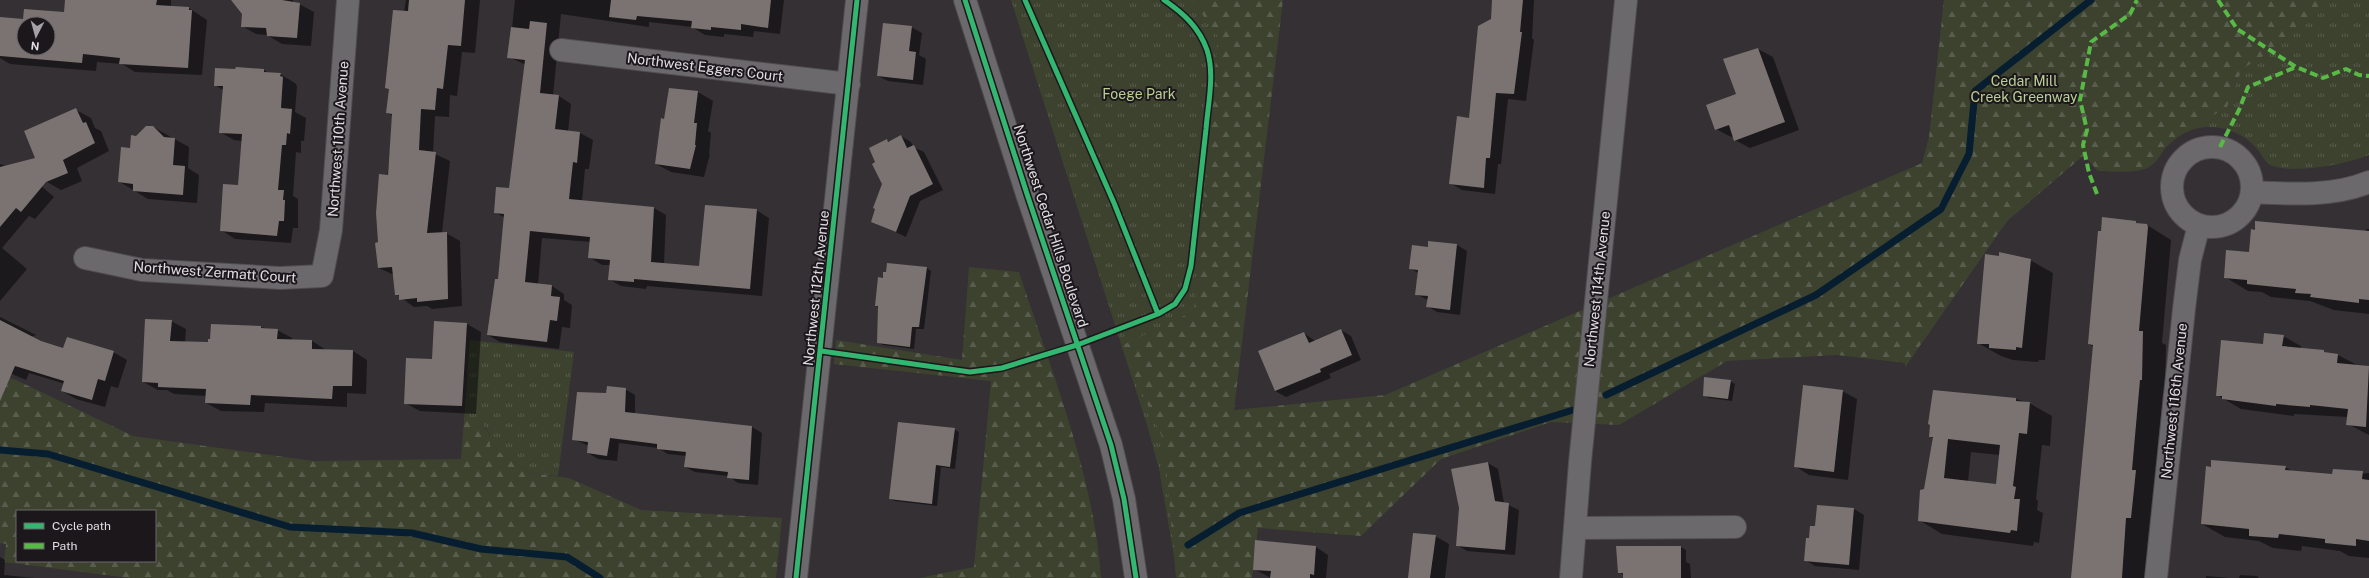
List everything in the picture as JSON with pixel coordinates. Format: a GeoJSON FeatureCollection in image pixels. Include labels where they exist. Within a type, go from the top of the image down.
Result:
{"type":"FeatureCollection","features":[{"type":"Feature","properties":{"kind":"street","name":"Northwest 110th Avenue"},"geometry":{"type":"LineString","coordinates":[[322,276],[331,230],[348,0]]}},
{"type":"Feature","properties":{"kind":"street","name":"Northwest 112th Avenue"},"geometry":{"type":"LineString","coordinates":[[796,578],[858,0]]}},
{"type":"Feature","properties":{"kind":"street","name":"Northwest Cedar Hills Boulevard"},"geometry":{"type":"LineString","coordinates":[[965,0],[1027,194],[1111,445],[1124,499],[1136,578]]}},
{"type":"Feature","properties":{"kind":"street","name":"Northwest 114th Avenue"},"geometry":{"type":"LineString","coordinates":[[1571,578],[1577,528],[1580,462],[1626,0]]}},
{"type":"Feature","properties":{"kind":"street","name":"Northwest Eggers Court"},"geometry":{"type":"LineString","coordinates":[[561,50],[850,84]]}},
{"type":"Feature","properties":{"kind":"street"},"geometry":{"type":"LineString","coordinates":[[2210,146],[2220,147],[2234,153],[2245,163],[2250,172],[2252,192],[2244,211],[2229,223],[2214,227],[2199,225],[2182,214],[2172,196],[2171,186],[2176,167],[2190,152],[2210,146]]}},
{"type":"Feature","properties":{"kind":"street"},"geometry":{"type":"LineString","coordinates":[[2252,192],[2306,194],[2336,190],[2369,182]]}},
{"type":"Feature","properties":{"kind":"street","name":"Northwest 116th Avenue"},"geometry":{"type":"LineString","coordinates":[[2156,578],[2184,309],[2190,260],[2199,225]]}},
{"type":"Feature","properties":{"kind":"street","name":"Northwest Zermatt Court"},"geometry":{"type":"LineString","coordinates":[[85,258],[142,270],[280,278],[322,276]]}},
{"type":"Feature","properties":{"kind":"street"},"geometry":{"type":"LineString","coordinates":[[1577,528],[1735,527]]}},
{"type":"Feature","properties":{"kind":"green space","name":"Foege Park"},"geometry":{"type":"Polygon","coordinates":[[[1011,0],[1243,0],[1176,568],[1159,469],[1147,425],[1011,0]]]}},
{"type":"Feature","properties":{"kind":"green space"},"geometry":{"type":"Polygon","coordinates":[[[1192,0],[1283,0],[1234,410],[1385,395],[1922,163],[1929,137],[1944,0],[2332,0],[2263,56],[2242,69],[2227,107],[2179,136],[2166,147],[2157,160],[2148,168],[2139,170],[2098,171],[2084,155],[2007,221],[1905,367],[1905,363],[1837,355],[1727,361],[1619,425],[1551,422],[1441,459],[1361,536],[1258,528],[1252,578],[1176,578],[1164,441],[1121,346],[1194,311],[1218,36],[1192,0]]]}},
{"type":"Feature","properties":{"kind":"green space","name":"Cedar Mill Creek Greenway"},"geometry":{"type":"Polygon","coordinates":[[[1944,0],[2369,0],[2369,155],[2335,165],[2294,169],[2282,168],[2270,165],[2259,151],[2241,135],[2222,128],[2202,127],[2190,130],[2179,136],[2165,148],[2153,164],[2141,170],[2129,172],[2098,171],[2084,155],[2007,221],[1905,367],[1944,0]]]}},
{"type":"Feature","properties":{"kind":"green space"},"geometry":{"type":"Polygon","coordinates":[[[969,267],[1019,272],[1057,385],[1080,462],[1090,501],[1097,539],[1101,578],[919,578],[974,567],[991,381],[834,364],[836,340],[962,360],[969,267]]]}},
{"type":"Feature","properties":{"kind":"green space"},"geometry":{"type":"Polygon","coordinates":[[[470,340],[574,352],[558,476],[530,473],[490,446],[490,435],[480,420],[464,420],[470,340]]]}},
{"type":"Feature","properties":{"kind":"green space"},"geometry":{"type":"Polygon","coordinates":[[[0,375],[16,380],[133,436],[313,461],[461,459],[464,420],[480,420],[490,436],[490,446],[530,473],[569,478],[641,510],[782,518],[776,578],[129,578],[4,562],[6,544],[0,543],[0,375]]]}},
{"type":"Feature","properties":{"kind":"building"},"geometry":{"type":"Polygon","coordinates":[[[65,0],[157,0],[156,5],[189,7],[189,10],[192,10],[188,68],[119,64],[120,58],[83,54],[82,63],[0,56],[0,17],[16,18],[16,56],[56,56],[56,16],[23,16],[24,9],[64,12],[65,0]]]}},
{"type":"Feature","properties":{"kind":"building"},"geometry":{"type":"Polygon","coordinates":[[[231,0],[282,0],[300,3],[297,38],[267,36],[266,28],[241,27],[242,14],[231,0]]]}},
{"type":"Feature","properties":{"kind":"building"},"geometry":{"type":"Polygon","coordinates":[[[409,0],[465,0],[461,46],[448,45],[443,89],[437,88],[435,110],[421,109],[419,150],[436,152],[427,233],[447,232],[448,299],[417,302],[417,298],[399,300],[399,295],[395,295],[392,267],[378,268],[375,243],[378,242],[376,213],[379,174],[388,175],[392,114],[386,113],[389,89],[385,88],[393,10],[408,11],[409,0]]]}},
{"type":"Feature","properties":{"kind":"building"},"geometry":{"type":"Polygon","coordinates":[[[611,0],[771,0],[768,28],[741,24],[741,30],[711,27],[711,30],[691,28],[692,21],[637,16],[636,20],[609,17],[611,0]]]}},
{"type":"Feature","properties":{"kind":"building"},"geometry":{"type":"Polygon","coordinates":[[[1492,0],[1523,0],[1520,32],[1522,32],[1514,94],[1496,93],[1490,158],[1486,158],[1484,188],[1449,184],[1457,116],[1469,118],[1478,26],[1491,19],[1492,0]]]}},
{"type":"Feature","properties":{"kind":"building"},"geometry":{"type":"Polygon","coordinates":[[[530,21],[547,23],[540,93],[559,95],[555,129],[580,132],[577,163],[573,162],[569,199],[654,207],[651,262],[699,266],[705,205],[757,209],[750,289],[634,279],[634,282],[608,280],[610,260],[588,258],[590,237],[530,231],[525,282],[552,285],[551,296],[560,297],[557,321],[550,320],[547,342],[487,335],[495,279],[498,279],[504,214],[494,213],[496,187],[509,188],[525,60],[507,58],[511,27],[529,29],[530,21]]]}},
{"type":"Feature","properties":{"kind":"building"},"geometry":{"type":"Polygon","coordinates":[[[883,23],[912,26],[909,51],[916,52],[913,80],[877,76],[883,23]]]}},
{"type":"Feature","properties":{"kind":"building"},"geometry":{"type":"Polygon","coordinates":[[[1758,48],[1785,122],[1734,141],[1729,125],[1715,130],[1706,105],[1736,94],[1723,59],[1758,48]]]}},
{"type":"Feature","properties":{"kind":"building"},"geometry":{"type":"Polygon","coordinates":[[[236,67],[264,69],[264,72],[281,73],[280,76],[283,77],[281,108],[292,109],[290,134],[287,133],[286,145],[282,145],[278,190],[284,190],[284,221],[279,221],[277,236],[220,231],[223,184],[238,185],[242,134],[219,133],[223,86],[214,86],[215,68],[235,69],[236,67]]]}},
{"type":"Feature","properties":{"kind":"building"},"geometry":{"type":"Polygon","coordinates":[[[669,88],[698,91],[694,123],[697,123],[696,145],[690,169],[655,164],[661,118],[664,119],[669,88]]]}},
{"type":"Feature","properties":{"kind":"building"},"geometry":{"type":"Polygon","coordinates":[[[76,108],[83,123],[86,122],[95,143],[63,160],[68,173],[46,182],[21,212],[16,208],[0,227],[0,167],[35,158],[24,131],[76,108]]]}},
{"type":"Feature","properties":{"kind":"building"},"geometry":{"type":"Polygon","coordinates":[[[146,126],[153,126],[164,137],[175,138],[173,165],[185,166],[183,195],[133,191],[133,184],[118,182],[121,147],[130,148],[131,135],[136,136],[146,126]]]}},
{"type":"Feature","properties":{"kind":"building"},"geometry":{"type":"Polygon","coordinates":[[[901,135],[907,148],[914,145],[933,184],[910,196],[896,232],[871,222],[875,209],[873,208],[882,184],[872,164],[875,162],[869,148],[887,139],[888,142],[901,135]]]}},
{"type":"Feature","properties":{"kind":"building"},"geometry":{"type":"Polygon","coordinates":[[[2102,217],[2136,221],[2136,223],[2147,224],[2148,227],[2139,331],[2143,331],[2142,380],[2140,380],[2132,470],[2136,470],[2131,518],[2126,518],[2122,578],[2071,578],[2093,345],[2088,344],[2098,231],[2101,231],[2102,217]]]}},
{"type":"Feature","properties":{"kind":"building"},"geometry":{"type":"Polygon","coordinates":[[[2255,221],[2369,231],[2369,300],[2359,299],[2359,303],[2310,297],[2311,294],[2295,293],[2296,289],[2247,284],[2247,280],[2224,278],[2226,250],[2249,252],[2251,229],[2255,230],[2255,221]]]}},
{"type":"Feature","properties":{"kind":"building"},"geometry":{"type":"Polygon","coordinates":[[[1428,241],[1457,244],[1450,310],[1426,307],[1428,296],[1415,295],[1418,270],[1409,269],[1412,245],[1428,247],[1428,241]]]}},
{"type":"Feature","properties":{"kind":"building"},"geometry":{"type":"Polygon","coordinates":[[[1999,252],[2031,259],[2022,348],[2016,347],[2016,350],[1989,348],[1989,344],[1977,344],[1985,254],[1999,256],[1999,252]]]}},
{"type":"Feature","properties":{"kind":"building"},"geometry":{"type":"Polygon","coordinates":[[[887,263],[927,267],[919,327],[912,327],[910,347],[877,343],[878,306],[875,306],[878,277],[883,278],[883,272],[886,272],[887,263]]]}},
{"type":"Feature","properties":{"kind":"building"},"geometry":{"type":"Polygon","coordinates":[[[145,319],[172,320],[170,341],[208,342],[208,339],[210,339],[211,324],[261,326],[261,328],[278,329],[277,339],[312,340],[312,349],[353,350],[352,386],[333,386],[332,399],[251,395],[250,405],[205,403],[206,389],[158,387],[158,383],[142,382],[145,319]]]}},
{"type":"Feature","properties":{"kind":"building"},"geometry":{"type":"Polygon","coordinates":[[[0,320],[41,341],[63,348],[67,337],[114,351],[105,381],[98,379],[92,400],[61,391],[64,381],[15,366],[0,401],[0,320]]]}},
{"type":"Feature","properties":{"kind":"building"},"geometry":{"type":"Polygon","coordinates":[[[434,321],[467,323],[462,406],[404,404],[406,358],[432,359],[434,321]]]}},
{"type":"Feature","properties":{"kind":"building"},"geometry":{"type":"Polygon","coordinates":[[[1341,329],[1352,355],[1320,369],[1321,372],[1275,391],[1258,351],[1304,332],[1309,343],[1341,329]]]}},
{"type":"Feature","properties":{"kind":"building"},"geometry":{"type":"Polygon","coordinates":[[[2264,333],[2284,335],[2282,346],[2324,350],[2324,352],[2338,354],[2337,363],[2369,366],[2366,427],[2346,425],[2348,409],[2310,405],[2310,407],[2276,404],[2276,406],[2222,399],[2222,396],[2216,396],[2221,340],[2263,344],[2264,333]]]}},
{"type":"Feature","properties":{"kind":"building"},"geometry":{"type":"Polygon","coordinates":[[[1704,377],[1731,380],[1728,399],[1703,396],[1704,377]]]}},
{"type":"Feature","properties":{"kind":"building"},"geometry":{"type":"Polygon","coordinates":[[[1803,385],[1843,390],[1834,472],[1794,467],[1803,385]]]}},
{"type":"Feature","properties":{"kind":"building"},"geometry":{"type":"Polygon","coordinates":[[[607,386],[626,388],[625,412],[752,426],[749,480],[727,478],[728,472],[684,467],[686,452],[657,449],[657,444],[610,438],[607,456],[587,453],[588,442],[572,440],[577,392],[606,393],[607,386]]]}},
{"type":"Feature","properties":{"kind":"building"},"geometry":{"type":"Polygon","coordinates":[[[1933,390],[2016,398],[2016,401],[2030,402],[2027,434],[2019,433],[2013,486],[2016,487],[2014,499],[2020,499],[2017,531],[2011,530],[2010,533],[1918,521],[1920,490],[1924,489],[1933,437],[1929,437],[1930,425],[1928,424],[1933,390]],[[1948,439],[1944,478],[1996,484],[2000,445],[1948,439]]]}},
{"type":"Feature","properties":{"kind":"building"},"geometry":{"type":"Polygon","coordinates":[[[898,422],[955,428],[950,467],[936,465],[932,504],[889,499],[898,422]]]}},
{"type":"Feature","properties":{"kind":"building"},"geometry":{"type":"Polygon","coordinates":[[[2211,460],[2286,466],[2285,470],[2332,474],[2333,469],[2363,471],[2362,479],[2369,480],[2369,541],[2356,539],[2356,546],[2325,543],[2325,539],[2279,534],[2278,538],[2249,536],[2249,529],[2201,524],[2206,466],[2211,467],[2211,460]]]}},
{"type":"Feature","properties":{"kind":"building"},"geometry":{"type":"Polygon","coordinates":[[[1488,462],[1495,501],[1509,503],[1505,550],[1456,546],[1459,508],[1451,469],[1488,462]]]}},
{"type":"Feature","properties":{"kind":"building"},"geometry":{"type":"Polygon","coordinates":[[[1817,505],[1854,508],[1849,565],[1804,561],[1806,538],[1809,538],[1810,526],[1815,526],[1817,505]]]}},
{"type":"Feature","properties":{"kind":"building"},"geometry":{"type":"Polygon","coordinates":[[[1413,533],[1436,535],[1430,578],[1408,578],[1413,533]]]}},
{"type":"Feature","properties":{"kind":"building"},"geometry":{"type":"Polygon","coordinates":[[[1255,540],[1316,546],[1314,575],[1310,574],[1310,578],[1270,578],[1271,571],[1253,570],[1255,540]]]}},
{"type":"Feature","properties":{"kind":"building"},"geometry":{"type":"Polygon","coordinates":[[[1616,546],[1681,546],[1681,578],[1623,578],[1623,573],[1618,573],[1616,546]]]}},
{"type":"Feature","properties":{"kind":"waterway"},"geometry":{"type":"LineString","coordinates":[[1606,395],[1816,295],[1941,209],[1969,154],[1975,91],[2091,0]]}},
{"type":"Feature","properties":{"kind":"waterway"},"geometry":{"type":"LineString","coordinates":[[1188,545],[1239,513],[1573,410]]}},
{"type":"Feature","properties":{"kind":"waterway"},"geometry":{"type":"LineString","coordinates":[[0,450],[48,454],[290,527],[412,533],[481,549],[567,557],[600,578]]}},
{"type":"Feature","properties":{"kind":"marked path"},"geometry":{"type":"LineString","coordinates":[[2097,194],[2089,173],[2083,145],[2087,130],[2080,100],[2091,42],[2130,14],[2137,0]]}},
{"type":"Feature","properties":{"kind":"marked path"},"geometry":{"type":"LineString","coordinates":[[2218,0],[2237,29],[2296,67],[2323,78],[2346,69],[2359,75],[2369,76]]}},
{"type":"Feature","properties":{"kind":"marked path"},"geometry":{"type":"LineString","coordinates":[[2220,147],[2239,110],[2248,87],[2296,67]]}},
{"type":"Feature","properties":{"kind":"cycle path"},"geometry":{"type":"LineString","coordinates":[[796,578],[857,0]]}},
{"type":"Feature","properties":{"kind":"cycle path"},"geometry":{"type":"LineString","coordinates":[[965,0],[1027,194],[1111,445],[1124,499],[1136,578]]}},
{"type":"Feature","properties":{"kind":"cycle path"},"geometry":{"type":"LineString","coordinates":[[1025,0],[1114,203],[1158,314]]}},
{"type":"Feature","properties":{"kind":"cycle path"},"geometry":{"type":"LineString","coordinates":[[821,351],[970,372],[1002,368],[1077,345],[1158,314],[1175,304],[1185,289],[1191,266],[1211,79],[1207,50],[1200,34],[1184,15],[1164,0]]}}]}
